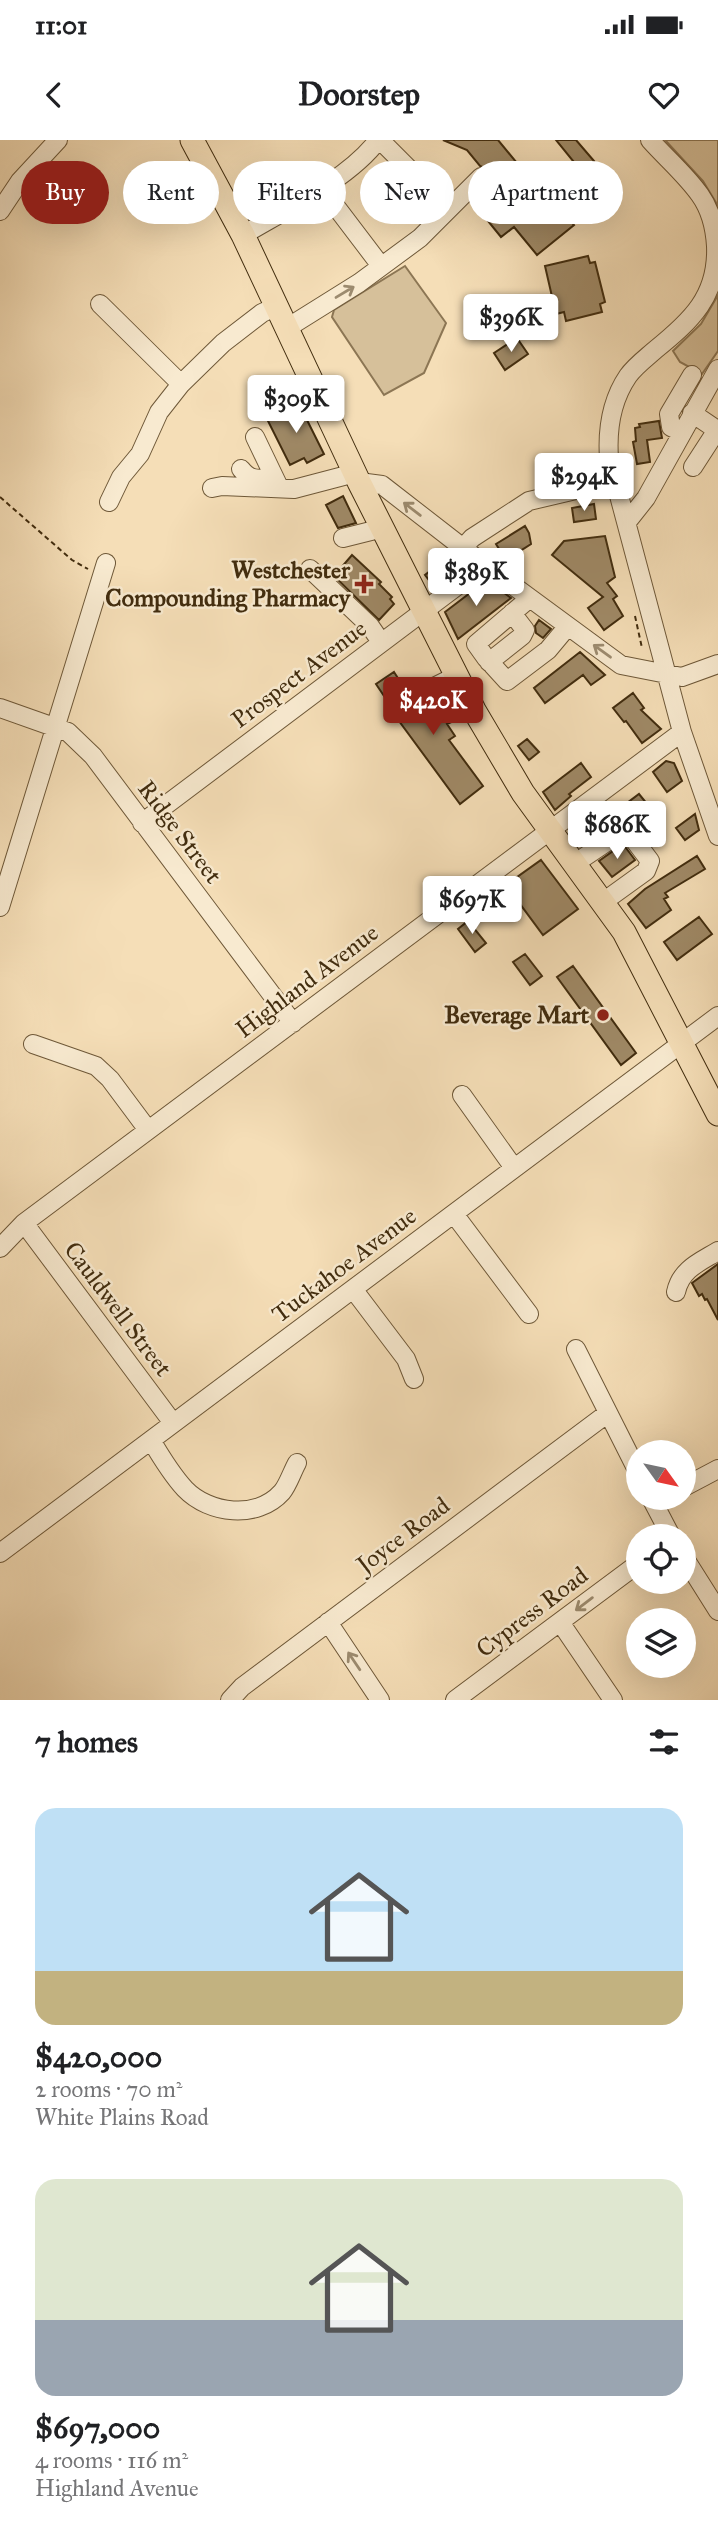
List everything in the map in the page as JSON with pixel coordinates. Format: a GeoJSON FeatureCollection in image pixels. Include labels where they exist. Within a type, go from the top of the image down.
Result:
{"type":"FeatureCollection","features":[{"type":"Feature","properties":{"kind":"main road"},"geometry":{"type":"LineString","coordinates":[[191,140],[243,235],[357,477],[456,676],[490,738],[548,830],[603,902],[636,954],[718,1114]]}},
{"type":"Feature","properties":{"kind":"street"},"geometry":{"type":"LineString","coordinates":[[0,211],[20,181],[58,140]]}},
{"type":"Feature","properties":{"kind":"street"},"geometry":{"type":"LineString","coordinates":[[346,169],[367,154],[379,140],[400,161]]}},
{"type":"Feature","properties":{"kind":"street"},"geometry":{"type":"LineString","coordinates":[[650,140],[700,195],[706,207],[716,234],[716,273],[695,315],[629,376],[612,411],[608,434],[609,458],[682,732],[718,836]]}},
{"type":"Feature","properties":{"kind":"street"},"geometry":{"type":"LineString","coordinates":[[454,202],[468,189]]}},
{"type":"Feature","properties":{"kind":"street"},"geometry":{"type":"LineString","coordinates":[[346,220],[381,266]]}},
{"type":"Feature","properties":{"kind":"street"},"geometry":{"type":"LineString","coordinates":[[243,235],[261,224]]}},
{"type":"Feature","properties":{"kind":"street"},"geometry":{"type":"LineString","coordinates":[[287,328],[359,284],[381,266],[423,245],[437,224]]}},
{"type":"Feature","properties":{"kind":"street"},"geometry":{"type":"LineString","coordinates":[[100,304],[181,384]]}},
{"type":"Feature","properties":{"kind":"street"},"geometry":{"type":"LineString","coordinates":[[109,502],[121,477],[140,454],[159,412],[181,384],[223,343],[262,313],[277,306]]}},
{"type":"Feature","properties":{"kind":"street"},"geometry":{"type":"LineString","coordinates":[[627,522],[646,498],[718,369]]}},
{"type":"Feature","properties":{"kind":"street"},"geometry":{"type":"LineString","coordinates":[[681,432],[671,427],[668,414],[692,375]]}},
{"type":"Feature","properties":{"kind":"street"},"geometry":{"type":"LineString","coordinates":[[692,413],[718,431],[694,467]]}},
{"type":"Feature","properties":{"kind":"street"},"geometry":{"type":"LineString","coordinates":[[255,437],[277,482]]}},
{"type":"Feature","properties":{"kind":"street"},"geometry":{"type":"LineString","coordinates":[[241,469],[256,480],[277,482],[294,489],[357,477],[383,485],[485,565],[621,665],[682,677],[718,664]]}},
{"type":"Feature","properties":{"kind":"street"},"geometry":{"type":"LineString","coordinates":[[463,548],[472,538],[529,501],[614,481]]}},
{"type":"Feature","properties":{"kind":"street"},"geometry":{"type":"LineString","coordinates":[[212,488],[249,488],[277,482]]}},
{"type":"Feature","properties":{"kind":"street"},"geometry":{"type":"LineString","coordinates":[[343,538],[383,528]]}},
{"type":"Feature","properties":{"kind":"street","name":"Prospect Avenue"},"geometry":{"type":"LineString","coordinates":[[142,823],[485,565]]}},
{"type":"Feature","properties":{"kind":"street"},"geometry":{"type":"LineString","coordinates":[[310,569],[370,626],[382,642]]}},
{"type":"Feature","properties":{"kind":"street"},"geometry":{"type":"LineString","coordinates":[[0,906],[104,570]]}},
{"type":"Feature","properties":{"kind":"street"},"geometry":{"type":"LineString","coordinates":[[530,598],[512,613],[525,630],[522,636],[489,662],[507,681],[548,650],[568,626]]}},
{"type":"Feature","properties":{"kind":"street"},"geometry":{"type":"LineString","coordinates":[[426,691],[456,676]]}},
{"type":"Feature","properties":{"kind":"street","name":"Ridge Street"},"geometry":{"type":"LineString","coordinates":[[0,708],[68,732],[93,756],[293,1023]]}},
{"type":"Feature","properties":{"kind":"street","name":"Highland Avenue"},"geometry":{"type":"LineString","coordinates":[[0,1248],[24,1223],[682,732]]}},
{"type":"Feature","properties":{"kind":"street"},"geometry":{"type":"LineString","coordinates":[[574,864],[626,829],[650,861],[646,871],[603,902]]}},
{"type":"Feature","properties":{"kind":"street","name":"Tuckahoe Avenue"},"geometry":{"type":"LineString","coordinates":[[0,1553],[718,1016]]}},
{"type":"Feature","properties":{"kind":"street"},"geometry":{"type":"LineString","coordinates":[[33,1044],[96,1066],[110,1079],[148,1130]]}},
{"type":"Feature","properties":{"kind":"street"},"geometry":{"type":"LineString","coordinates":[[462,1095],[514,1168]]}},
{"type":"Feature","properties":{"kind":"street"},"geometry":{"type":"LineString","coordinates":[[454,1214],[529,1314]]}},
{"type":"Feature","properties":{"kind":"street","name":"Cauldwell Street"},"geometry":{"type":"LineString","coordinates":[[24,1223],[173,1423]]}},
{"type":"Feature","properties":{"kind":"street"},"geometry":{"type":"LineString","coordinates":[[677,1292],[679,1281],[686,1271],[718,1251]]}},
{"type":"Feature","properties":{"kind":"street"},"geometry":{"type":"LineString","coordinates":[[354,1289],[406,1359],[414,1379]]}},
{"type":"Feature","properties":{"kind":"street"},"geometry":{"type":"LineString","coordinates":[[576,1349],[626,1448]]}},
{"type":"Feature","properties":{"kind":"street","name":"Joyce Road"},"geometry":{"type":"LineString","coordinates":[[230,1700],[242,1687],[608,1413]]}},
{"type":"Feature","properties":{"kind":"street"},"geometry":{"type":"LineString","coordinates":[[151,1440],[186,1490],[200,1501],[231,1511],[268,1503],[282,1492],[297,1463]]}},
{"type":"Feature","properties":{"kind":"street"},"geometry":{"type":"LineString","coordinates":[[696,1481],[718,1469]]}},
{"type":"Feature","properties":{"kind":"street","name":"Cypress Road"},"geometry":{"type":"LineString","coordinates":[[455,1700],[626,1573]]}},
{"type":"Feature","properties":{"kind":"street"},"geometry":{"type":"LineString","coordinates":[[696,1576],[718,1611]]}},
{"type":"Feature","properties":{"kind":"street"},"geometry":{"type":"LineString","coordinates":[[328,1622],[380,1700]]}},
{"type":"Feature","properties":{"kind":"street"},"geometry":{"type":"LineString","coordinates":[[560,1622],[613,1700]]}},
{"type":"Feature","properties":{"kind":"path"},"geometry":{"type":"LineString","coordinates":[[0,497],[72,560],[104,570]]}},
{"type":"Feature","properties":{"kind":"shaded area"},"geometry":{"type":"Polygon","coordinates":[[[665,140],[718,140],[718,206],[703,181],[665,140]]]}},
{"type":"Feature","properties":{"kind":"shaded area"},"geometry":{"type":"Polygon","coordinates":[[[405,266],[446,323],[424,373],[384,395],[332,317],[334,310],[405,266]]]}},
{"type":"Feature","properties":{"kind":"shaded area"},"geometry":{"type":"Polygon","coordinates":[[[718,295],[718,351],[702,374],[680,362],[673,351],[701,324],[718,295]]]}},
{"type":"Feature","properties":{"kind":"building"},"geometry":{"type":"Polygon","coordinates":[[[443,140],[498,140],[515,161],[476,161],[467,150],[443,140]]]}},
{"type":"Feature","properties":{"kind":"building"},"geometry":{"type":"Polygon","coordinates":[[[556,140],[576,140],[594,161],[573,161],[556,140]]]}},
{"type":"Feature","properties":{"kind":"building"},"geometry":{"type":"Polygon","coordinates":[[[490,224],[574,225],[537,255],[514,227],[501,237],[490,224]]]}},
{"type":"Feature","properties":{"kind":"building"},"geometry":{"type":"Polygon","coordinates":[[[588,256],[590,263],[595,262],[605,302],[600,304],[602,312],[566,321],[564,312],[556,314],[545,266],[588,256]]]}},
{"type":"Feature","properties":{"kind":"building"},"geometry":{"type":"Polygon","coordinates":[[[517,338],[528,354],[505,370],[494,353],[517,338]]]}},
{"type":"Feature","properties":{"kind":"building"},"geometry":{"type":"Polygon","coordinates":[[[297,400],[324,454],[307,463],[304,458],[290,465],[268,421],[282,414],[279,409],[297,400]]]}},
{"type":"Feature","properties":{"kind":"building"},"geometry":{"type":"Polygon","coordinates":[[[659,421],[662,438],[647,440],[650,462],[637,464],[633,442],[636,441],[635,428],[640,427],[639,424],[659,421]]]}},
{"type":"Feature","properties":{"kind":"building"},"geometry":{"type":"Polygon","coordinates":[[[343,496],[356,523],[338,528],[326,505],[343,496]]]}},
{"type":"Feature","properties":{"kind":"building"},"geometry":{"type":"Polygon","coordinates":[[[594,504],[596,519],[574,522],[572,508],[594,504]]]}},
{"type":"Feature","properties":{"kind":"building"},"geometry":{"type":"Polygon","coordinates":[[[525,526],[531,544],[506,560],[496,544],[525,526]]]}},
{"type":"Feature","properties":{"kind":"building"},"geometry":{"type":"Polygon","coordinates":[[[605,536],[615,577],[607,583],[617,596],[613,599],[623,616],[604,630],[588,608],[603,597],[552,555],[564,541],[605,536]]]}},
{"type":"Feature","properties":{"kind":"building"},"geometry":{"type":"Polygon","coordinates":[[[352,555],[381,582],[379,584],[392,597],[390,599],[394,604],[379,620],[334,576],[352,555]]]}},
{"type":"Feature","properties":{"kind":"building"},"geometry":{"type":"Polygon","coordinates":[[[448,557],[458,570],[435,588],[425,575],[448,557]]]}},
{"type":"Feature","properties":{"kind":"building"},"geometry":{"type":"Polygon","coordinates":[[[487,580],[511,598],[458,639],[445,612],[487,580]]]}},
{"type":"Feature","properties":{"kind":"building"},"geometry":{"type":"Polygon","coordinates":[[[539,620],[551,629],[543,638],[536,633],[535,626],[539,620]]]}},
{"type":"Feature","properties":{"kind":"building"},"geometry":{"type":"Polygon","coordinates":[[[580,652],[605,675],[591,685],[583,675],[545,703],[534,688],[580,652]]]}},
{"type":"Feature","properties":{"kind":"building"},"geometry":{"type":"Polygon","coordinates":[[[394,672],[417,708],[444,695],[458,719],[447,724],[455,736],[449,740],[483,786],[460,804],[399,721],[402,719],[386,694],[384,696],[376,684],[394,672]]]}},
{"type":"Feature","properties":{"kind":"building"},"geometry":{"type":"Polygon","coordinates":[[[633,693],[644,708],[641,710],[661,729],[642,743],[613,708],[633,693]]]}},
{"type":"Feature","properties":{"kind":"building"},"geometry":{"type":"Polygon","coordinates":[[[527,739],[539,752],[529,760],[518,746],[527,739]]]}},
{"type":"Feature","properties":{"kind":"building"},"geometry":{"type":"Polygon","coordinates":[[[666,761],[674,763],[682,781],[667,792],[653,772],[666,761]]]}},
{"type":"Feature","properties":{"kind":"building"},"geometry":{"type":"Polygon","coordinates":[[[581,763],[591,777],[569,794],[571,796],[555,810],[543,792],[581,763]]]}},
{"type":"Feature","properties":{"kind":"building"},"geometry":{"type":"Polygon","coordinates":[[[639,794],[656,815],[641,827],[631,814],[583,844],[573,831],[608,803],[615,812],[639,794]]]}},
{"type":"Feature","properties":{"kind":"building"},"geometry":{"type":"Polygon","coordinates":[[[695,814],[699,830],[685,840],[676,828],[695,814]]]}},
{"type":"Feature","properties":{"kind":"building"},"geometry":{"type":"Polygon","coordinates":[[[623,844],[635,860],[612,877],[599,861],[623,844]]]}},
{"type":"Feature","properties":{"kind":"building"},"geometry":{"type":"Polygon","coordinates":[[[697,856],[705,869],[665,893],[668,897],[664,899],[671,910],[646,928],[628,904],[645,889],[697,856]]]}},
{"type":"Feature","properties":{"kind":"building"},"geometry":{"type":"Polygon","coordinates":[[[541,860],[578,909],[543,935],[506,885],[541,860]]]}},
{"type":"Feature","properties":{"kind":"building"},"geometry":{"type":"Polygon","coordinates":[[[699,917],[712,934],[677,960],[664,942],[699,917]]]}},
{"type":"Feature","properties":{"kind":"building"},"geometry":{"type":"Polygon","coordinates":[[[468,921],[486,943],[475,952],[458,929],[468,921]]]}},
{"type":"Feature","properties":{"kind":"building"},"geometry":{"type":"Polygon","coordinates":[[[525,954],[542,976],[530,985],[513,962],[525,954]]]}},
{"type":"Feature","properties":{"kind":"building"},"geometry":{"type":"Polygon","coordinates":[[[573,966],[636,1053],[621,1065],[557,977],[573,966]]]}},
{"type":"Feature","properties":{"kind":"building"},"geometry":{"type":"Polygon","coordinates":[[[718,1264],[718,1320],[707,1299],[705,1300],[702,1294],[699,1296],[692,1283],[718,1264]]]}},
{"type":"Feature","properties":{"kind":"place","name":"Westchester Compounding Pharmacy"},"geometry":{"type":"Point","coordinates":[364,584]}},
{"type":"Feature","properties":{"kind":"place","name":"Beverage Mart"},"geometry":{"type":"Point","coordinates":[603,1015]}}]}
